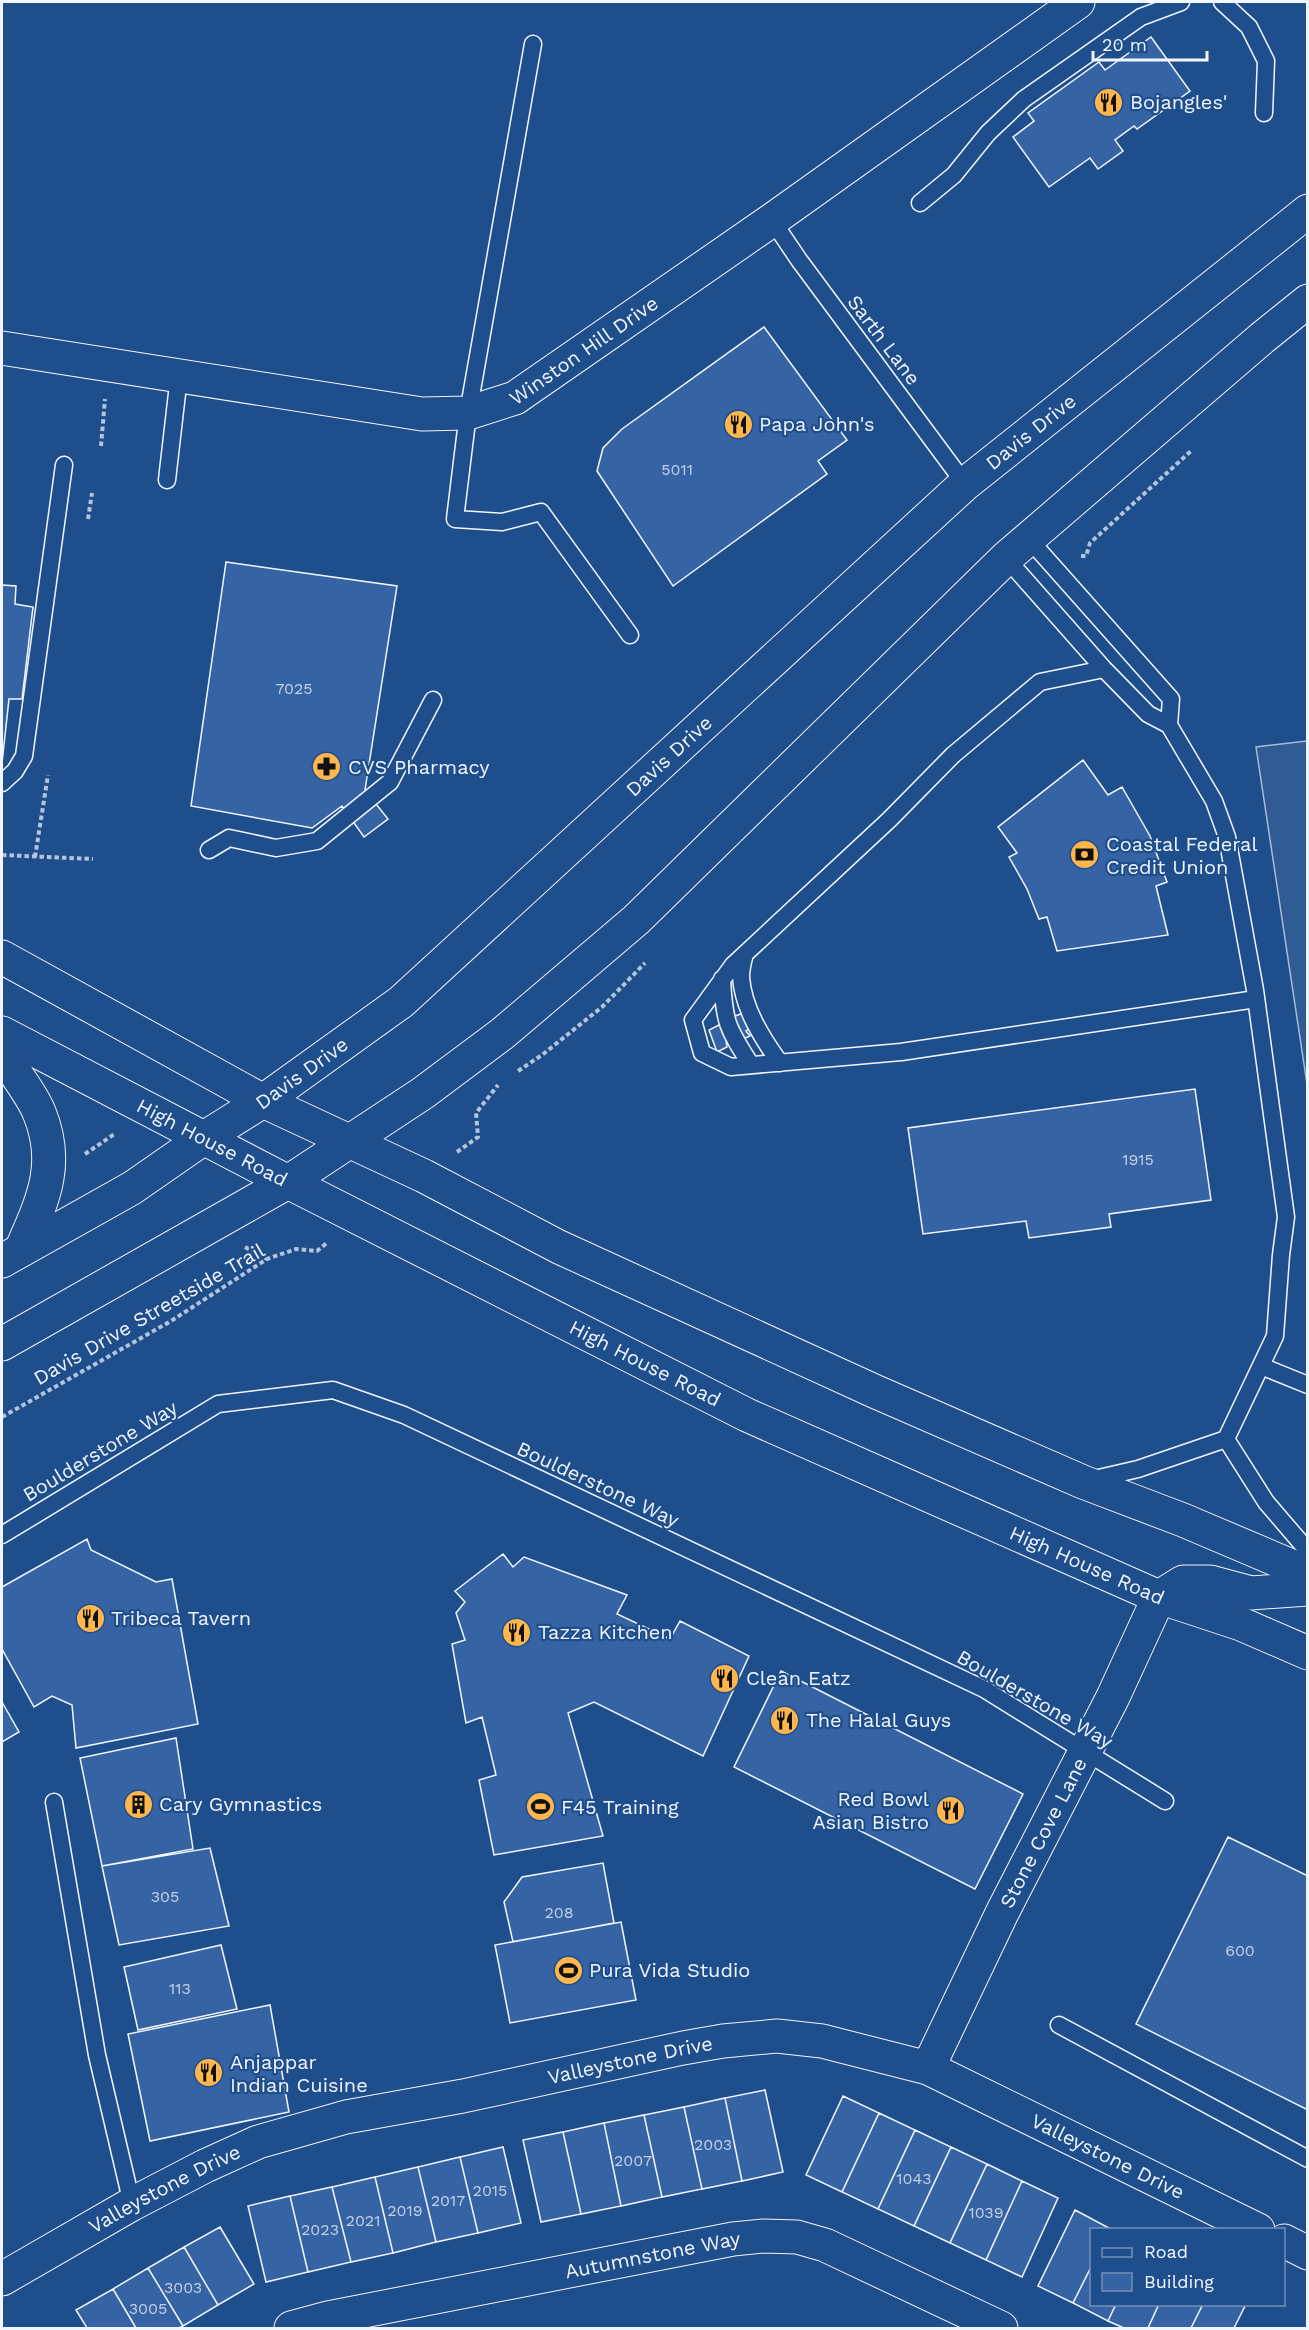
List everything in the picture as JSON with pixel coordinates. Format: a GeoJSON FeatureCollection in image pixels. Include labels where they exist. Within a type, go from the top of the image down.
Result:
{"type":"FeatureCollection","features":[{"type":"Feature","properties":{"kind":"main road","name":"Winston Hill Drive"},"geometry":{"type":"LineString","coordinates":[[2,348],[422,414],[468,412],[515,398],[772,220],[1078,2]]}},
{"type":"Feature","properties":{"kind":"main road","name":"Davis Drive"},"geometry":{"type":"LineString","coordinates":[[11,1255],[132,1188],[204,1138],[263,1101],[401,1002],[965,484],[1308,211]]}},
{"type":"Feature","properties":{"kind":"main road"},"geometry":{"type":"LineString","coordinates":[[2,1344],[288,1182],[423,1093],[502,1034],[636,920],[1017,548],[1308,301]]}},
{"type":"Feature","properties":{"kind":"main road"},"geometry":{"type":"LineString","coordinates":[[2,957],[263,1101],[424,1176],[560,1247],[874,1391],[1083,1482],[1183,1520],[1308,1573]]}},
{"type":"Feature","properties":{"kind":"main road","name":"High House Road"},"geometry":{"type":"LineString","coordinates":[[2,1033],[288,1182],[747,1415],[1159,1597],[1241,1624],[1308,1653]]}},
{"type":"Feature","properties":{"kind":"main road"},"geometry":{"type":"LineString","coordinates":[[2,1053],[39,1112],[51,1159],[41,1202],[11,1255]]}},
{"type":"Feature","properties":{"kind":"main road"},"geometry":{"type":"LineString","coordinates":[[1159,1597],[1183,1582],[1210,1582],[1251,1593],[1308,1589]]}},
{"type":"Feature","properties":{"kind":"main road","name":"Stone Cove Lane"},"geometry":{"type":"LineString","coordinates":[[928,2068],[1002,1913],[1113,1697],[1159,1597]]}},
{"type":"Feature","properties":{"kind":"main road","name":"Valleystone Drive"},"geometry":{"type":"LineString","coordinates":[[2,2279],[132,2204],[258,2142],[346,2117],[463,2096],[723,2041],[777,2036],[822,2041],[928,2068],[1256,2228]]}},
{"type":"Feature","properties":{"kind":"main road","name":"Autumnstone Way"},"geometry":{"type":"LineString","coordinates":[[291,2328],[328,2318],[734,2239],[764,2236],[797,2237],[825,2245],[1000,2328]]}},
{"type":"Feature","properties":{"kind":"main road"},"geometry":{"type":"LineString","coordinates":[[1285,2242],[1308,2253]]}},
{"type":"Feature","properties":{"kind":"lane"},"geometry":{"type":"LineString","coordinates":[[920,202],[954,175],[988,133],[1024,99],[1141,17],[1181,2]]}},
{"type":"Feature","properties":{"kind":"lane"},"geometry":{"type":"LineString","coordinates":[[1222,2],[1249,27],[1266,61],[1264,114]]}},
{"type":"Feature","properties":{"kind":"lane"},"geometry":{"type":"LineString","coordinates":[[533,44],[468,412],[455,519],[502,522],[541,512],[630,635]]}},
{"type":"Feature","properties":{"kind":"lane","name":"Sarth Lane"},"geometry":{"type":"LineString","coordinates":[[772,220],[799,260],[965,484]]}},
{"type":"Feature","properties":{"kind":"lane"},"geometry":{"type":"LineString","coordinates":[[167,480],[179,376]]}},
{"type":"Feature","properties":{"kind":"lane"},"geometry":{"type":"LineString","coordinates":[[2,783],[15,771],[24,756],[64,465]]}},
{"type":"Feature","properties":{"kind":"lane"},"geometry":{"type":"LineString","coordinates":[[1017,548],[1104,669],[1148,714],[1169,725],[1214,801],[1227,837],[1256,999],[1286,1217],[1275,1336],[1226,1439],[1138,1469],[1083,1482]]}},
{"type":"Feature","properties":{"kind":"lane"},"geometry":{"type":"LineString","coordinates":[[1017,548],[1171,699],[1169,725]]}},
{"type":"Feature","properties":{"kind":"lane"},"geometry":{"type":"LineString","coordinates":[[1104,669],[1040,682],[953,755],[889,820],[745,954],[723,979],[693,1020],[702,1053],[731,1067],[900,1052],[1256,999]]}},
{"type":"Feature","properties":{"kind":"lane"},"geometry":{"type":"LineString","coordinates":[[209,850],[229,838],[276,848],[317,841],[390,782],[433,700]]}},
{"type":"Feature","properties":{"kind":"lane"},"geometry":{"type":"LineString","coordinates":[[745,954],[741,976],[745,998],[758,1029],[780,1063]]}},
{"type":"Feature","properties":{"kind":"lane"},"geometry":{"type":"LineString","coordinates":[[723,979],[725,1019],[732,1036],[751,1065]]}},
{"type":"Feature","properties":{"kind":"lane"},"geometry":{"type":"LineString","coordinates":[[1261,1366],[1308,1384]]}},
{"type":"Feature","properties":{"kind":"lane","name":"Boulderstone Way"},"geometry":{"type":"LineString","coordinates":[[2,1534],[218,1404],[333,1390],[414,1420],[984,1689],[1165,1801]]}},
{"type":"Feature","properties":{"kind":"lane"},"geometry":{"type":"LineString","coordinates":[[1226,1439],[1266,1502],[1308,1551]]}},
{"type":"Feature","properties":{"kind":"lane"},"geometry":{"type":"LineString","coordinates":[[54,1802],[97,2055],[132,2204]]}},
{"type":"Feature","properties":{"kind":"lane"},"geometry":{"type":"LineString","coordinates":[[1059,2025],[1308,2159]]}},
{"type":"Feature","properties":{"kind":"path"},"geometry":{"type":"LineString","coordinates":[[101,446],[105,395]]}},
{"type":"Feature","properties":{"kind":"path"},"geometry":{"type":"LineString","coordinates":[[2,855],[93,859]]}},
{"type":"Feature","properties":{"kind":"path"},"geometry":{"type":"LineString","coordinates":[[85,1155],[122,1129]]}},
{"type":"Feature","properties":{"kind":"path","name":"Davis Drive Streetside Trail"},"geometry":{"type":"LineString","coordinates":[[2,1417],[171,1321],[267,1259],[296,1249],[316,1251]]}},
{"type":"Feature","properties":{"kind":"shaded area"},"geometry":{"type":"Polygon","coordinates":[[[1308,741],[1307,1084],[1256,747],[1308,741]]]}},
{"type":"Feature","properties":{"kind":"building","name":"Bojangles'"},"geometry":{"type":"Polygon","coordinates":[[[1151,37],[1190,91],[1137,129],[1134,126],[1115,140],[1123,151],[1098,169],[1090,158],[1049,187],[1013,137],[1034,121],[1028,113],[1099,62],[1105,70],[1151,37]]]}},
{"type":"Feature","properties":{"kind":"building"},"geometry":{"type":"Polygon","coordinates":[[[764,327],[847,440],[818,461],[827,474],[673,586],[597,471],[603,448],[622,429],[764,327]]]}},
{"type":"Feature","properties":{"kind":"building","name":"CVS Pharmacy"},"geometry":{"type":"Polygon","coordinates":[[[226,562],[397,586],[365,790],[388,819],[364,837],[342,806],[312,828],[191,806],[226,562]]]}},
{"type":"Feature","properties":{"kind":"building"},"geometry":{"type":"Polygon","coordinates":[[[2,585],[16,586],[15,604],[33,607],[22,699],[9,699],[2,763],[2,585]]]}},
{"type":"Feature","properties":{"kind":"building","name":"Coastal Federal Credit Union"},"geometry":{"type":"Polygon","coordinates":[[[1083,760],[1108,795],[1122,787],[1150,836],[1167,882],[1156,886],[1168,935],[1057,951],[1047,917],[1039,919],[1027,889],[1009,857],[1017,853],[998,827],[1083,760]]]}},
{"type":"Feature","properties":{"kind":"building"},"geometry":{"type":"Polygon","coordinates":[[[746,1012],[753,1026],[746,1031],[750,1036],[741,1040],[730,1018],[746,1012]]]}},
{"type":"Feature","properties":{"kind":"building"},"geometry":{"type":"Polygon","coordinates":[[[721,1024],[730,1038],[726,1040],[727,1047],[717,1052],[709,1030],[721,1024]]]}},
{"type":"Feature","properties":{"kind":"building"},"geometry":{"type":"Polygon","coordinates":[[[1195,1089],[1211,1200],[1109,1214],[1111,1227],[1029,1238],[1026,1221],[923,1234],[908,1128],[1195,1089]]]}},
{"type":"Feature","properties":{"kind":"building","name":"Tribeca Tavern"},"geometry":{"type":"Polygon","coordinates":[[[87,1539],[91,1550],[156,1582],[172,1579],[198,1724],[76,1748],[72,1705],[52,1696],[34,1707],[2,1649],[2,1587],[87,1539]]]}},
{"type":"Feature","properties":{"kind":"building"},"geometry":{"type":"Polygon","coordinates":[[[503,1554],[513,1567],[524,1557],[627,1595],[617,1614],[670,1639],[680,1621],[749,1656],[703,1756],[594,1702],[568,1713],[603,1836],[494,1855],[479,1780],[496,1775],[482,1717],[466,1723],[452,1644],[465,1640],[456,1613],[465,1602],[455,1591],[503,1554]]]}},
{"type":"Feature","properties":{"kind":"building"},"geometry":{"type":"Polygon","coordinates":[[[781,1671],[1023,1794],[975,1889],[734,1767],[781,1671]]]}},
{"type":"Feature","properties":{"kind":"building"},"geometry":{"type":"Polygon","coordinates":[[[2,1702],[19,1732],[2,1742],[2,1702]]]}},
{"type":"Feature","properties":{"kind":"building","name":"Cary Gymnastics"},"geometry":{"type":"Polygon","coordinates":[[[176,1738],[193,1849],[102,1866],[80,1758],[176,1738]]]}},
{"type":"Feature","properties":{"kind":"building"},"geometry":{"type":"Polygon","coordinates":[[[1228,1837],[1308,1876],[1308,2110],[1136,2024],[1228,1837]]]}},
{"type":"Feature","properties":{"kind":"building"},"geometry":{"type":"Polygon","coordinates":[[[210,1848],[229,1926],[119,1945],[102,1866],[210,1848]]]}},
{"type":"Feature","properties":{"kind":"building"},"geometry":{"type":"Polygon","coordinates":[[[603,1863],[614,1923],[513,1942],[504,1902],[522,1877],[603,1863]]]}},
{"type":"Feature","properties":{"kind":"building"},"geometry":{"type":"Polygon","coordinates":[[[621,1922],[636,2000],[510,2023],[495,1945],[621,1922]]]}},
{"type":"Feature","properties":{"kind":"building"},"geometry":{"type":"Polygon","coordinates":[[[221,1945],[237,2009],[138,2030],[124,1967],[221,1945]]]}},
{"type":"Feature","properties":{"kind":"building","name":"Anjappar Indian Cuisine"},"geometry":{"type":"Polygon","coordinates":[[[270,2005],[289,2112],[150,2141],[128,2034],[270,2005]]]}},
{"type":"Feature","properties":{"kind":"building"},"geometry":{"type":"Polygon","coordinates":[[[765,2090],[783,2172],[742,2181],[725,2098],[765,2090]]]}},
{"type":"Feature","properties":{"kind":"building"},"geometry":{"type":"Polygon","coordinates":[[[843,2096],[879,2113],[842,2192],[806,2175],[843,2096]]]}},
{"type":"Feature","properties":{"kind":"building"},"geometry":{"type":"Polygon","coordinates":[[[725,2098],[742,2181],[702,2189],[684,2107],[725,2098]]]}},
{"type":"Feature","properties":{"kind":"building"},"geometry":{"type":"Polygon","coordinates":[[[684,2107],[702,2189],[662,2197],[644,2115],[684,2107]]]}},
{"type":"Feature","properties":{"kind":"building"},"geometry":{"type":"Polygon","coordinates":[[[879,2113],[915,2130],[878,2209],[842,2192],[879,2113]]]}},
{"type":"Feature","properties":{"kind":"building"},"geometry":{"type":"Polygon","coordinates":[[[644,2115],[662,2197],[621,2206],[604,2123],[644,2115]]]}},
{"type":"Feature","properties":{"kind":"building"},"geometry":{"type":"Polygon","coordinates":[[[604,2123],[621,2206],[581,2214],[563,2132],[604,2123]]]}},
{"type":"Feature","properties":{"kind":"building"},"geometry":{"type":"Polygon","coordinates":[[[915,2130],[951,2147],[914,2226],[878,2209],[915,2130]]]}},
{"type":"Feature","properties":{"kind":"building"},"geometry":{"type":"Polygon","coordinates":[[[563,2132],[581,2214],[541,2222],[523,2140],[563,2132]]]}},
{"type":"Feature","properties":{"kind":"building"},"geometry":{"type":"Polygon","coordinates":[[[503,2147],[521,2223],[478,2233],[460,2157],[503,2147]]]}},
{"type":"Feature","properties":{"kind":"building"},"geometry":{"type":"Polygon","coordinates":[[[951,2147],[987,2164],[950,2243],[914,2226],[951,2147]]]}},
{"type":"Feature","properties":{"kind":"building"},"geometry":{"type":"Polygon","coordinates":[[[460,2157],[478,2233],[436,2242],[418,2167],[460,2157]]]}},
{"type":"Feature","properties":{"kind":"building"},"geometry":{"type":"Polygon","coordinates":[[[987,2164],[1022,2181],[986,2260],[950,2243],[987,2164]]]}},
{"type":"Feature","properties":{"kind":"building"},"geometry":{"type":"Polygon","coordinates":[[[418,2167],[436,2242],[393,2253],[375,2177],[418,2167]]]}},
{"type":"Feature","properties":{"kind":"building"},"geometry":{"type":"Polygon","coordinates":[[[375,2177],[393,2253],[351,2262],[332,2187],[375,2177]]]}},
{"type":"Feature","properties":{"kind":"building"},"geometry":{"type":"Polygon","coordinates":[[[1022,2181],[1058,2198],[1022,2277],[986,2260],[1022,2181]]]}},
{"type":"Feature","properties":{"kind":"building"},"geometry":{"type":"Polygon","coordinates":[[[332,2187],[351,2262],[308,2272],[290,2196],[332,2187]]]}},
{"type":"Feature","properties":{"kind":"building"},"geometry":{"type":"Polygon","coordinates":[[[290,2196],[308,2272],[266,2282],[248,2206],[290,2196]]]}},
{"type":"Feature","properties":{"kind":"building"},"geometry":{"type":"Polygon","coordinates":[[[1075,2210],[1109,2228],[1090,2228],[1090,2269],[1073,2303],[1038,2286],[1075,2210]]]}},
{"type":"Feature","properties":{"kind":"building"},"geometry":{"type":"Polygon","coordinates":[[[220,2227],[254,2284],[218,2305],[184,2247],[220,2227]]]}},
{"type":"Feature","properties":{"kind":"building"},"geometry":{"type":"Polygon","coordinates":[[[184,2247],[218,2305],[183,2326],[148,2268],[184,2247]]]}},
{"type":"Feature","properties":{"kind":"building"},"geometry":{"type":"Polygon","coordinates":[[[148,2268],[183,2326],[179,2328],[136,2328],[113,2289],[148,2268]]]}},
{"type":"Feature","properties":{"kind":"building"},"geometry":{"type":"Polygon","coordinates":[[[1090,2269],[1090,2306],[1115,2306],[1108,2321],[1073,2303],[1090,2269]]]}},
{"type":"Feature","properties":{"kind":"building"},"geometry":{"type":"Polygon","coordinates":[[[113,2289],[136,2328],[87,2328],[76,2310],[113,2289]]]}},
{"type":"Feature","properties":{"kind":"building"},"geometry":{"type":"Polygon","coordinates":[[[1115,2306],[1158,2306],[1148,2328],[1124,2328],[1108,2321],[1115,2306]]]}},
{"type":"Feature","properties":{"kind":"building"},"geometry":{"type":"Polygon","coordinates":[[[1158,2306],[1202,2306],[1191,2328],[1148,2328],[1158,2306]]]}},
{"type":"Feature","properties":{"kind":"building"},"geometry":{"type":"Polygon","coordinates":[[[1202,2306],[1245,2306],[1234,2328],[1191,2328],[1202,2306]]]}},
{"type":"Feature","properties":{"kind":"place","name":"Bojangles'"},"geometry":{"type":"Point","coordinates":[1109,102]}},
{"type":"Feature","properties":{"kind":"place","name":"Papa John's"},"geometry":{"type":"Point","coordinates":[738,424]}},
{"type":"Feature","properties":{"kind":"place","name":"CVS Pharmacy"},"geometry":{"type":"Point","coordinates":[327,767]}},
{"type":"Feature","properties":{"kind":"place","name":"Coastal Federal Credit Union"},"geometry":{"type":"Point","coordinates":[1085,855]}},
{"type":"Feature","properties":{"kind":"place","name":"Tribeca Tavern"},"geometry":{"type":"Point","coordinates":[90,1618]}},
{"type":"Feature","properties":{"kind":"place","name":"Tazza Kitchen"},"geometry":{"type":"Point","coordinates":[517,1632]}},
{"type":"Feature","properties":{"kind":"place","name":"Clean Eatz"},"geometry":{"type":"Point","coordinates":[725,1678]}},
{"type":"Feature","properties":{"kind":"place","name":"The Halal Guys"},"geometry":{"type":"Point","coordinates":[785,1720]}},
{"type":"Feature","properties":{"kind":"place","name":"Cary Gymnastics"},"geometry":{"type":"Point","coordinates":[138,1804]}},
{"type":"Feature","properties":{"kind":"place","name":"F45 Training"},"geometry":{"type":"Point","coordinates":[540,1807]}},
{"type":"Feature","properties":{"kind":"place","name":"Red Bowl Asian Bistro"},"geometry":{"type":"Point","coordinates":[950,1811]}},
{"type":"Feature","properties":{"kind":"place","name":"Pura Vida Studio"},"geometry":{"type":"Point","coordinates":[568,1970]}},
{"type":"Feature","properties":{"kind":"place","name":"Anjappar Indian Cuisine"},"geometry":{"type":"Point","coordinates":[209,2073]}}]}
